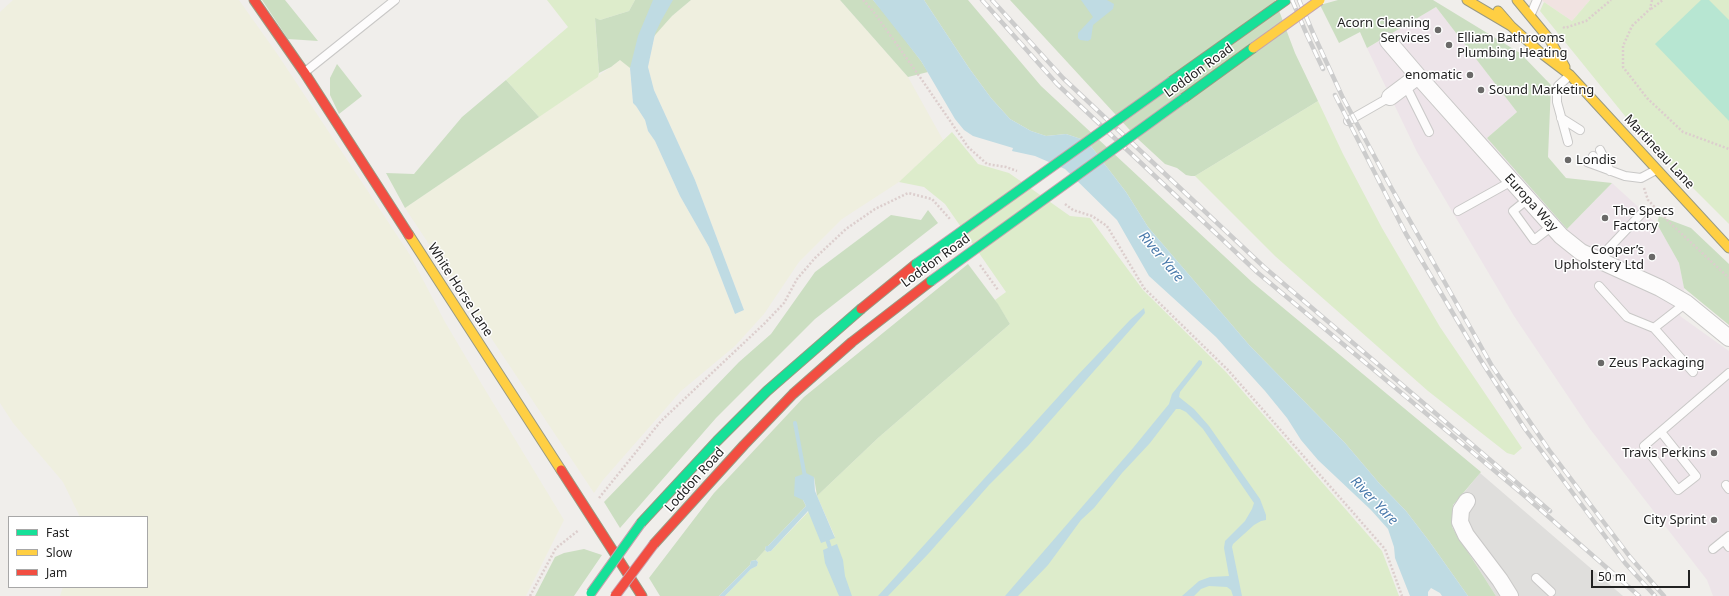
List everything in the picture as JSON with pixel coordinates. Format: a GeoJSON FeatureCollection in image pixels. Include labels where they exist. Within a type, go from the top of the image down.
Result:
{"type":"FeatureCollection","features":[{"type":"Feature","properties":{"kind":"main road","name":"White Horse Lane"},"geometry":{"type":"LineString","coordinates":[[254,0],[304,72],[642,596]]}},
{"type":"Feature","properties":{"kind":"main road","name":"Loddon Road"},"geometry":{"type":"LineString","coordinates":[[590,595],[641,523],[717,441],[767,391],[838,327],[916,264],[1286,0]]}},
{"type":"Feature","properties":{"kind":"main road","name":"Loddon Road"},"geometry":{"type":"LineString","coordinates":[[615,596],[654,544],[744,444],[793,394],[852,342],[931,281],[1320,0]]}},
{"type":"Feature","properties":{"kind":"main road"},"geometry":{"type":"LineString","coordinates":[[1467,0],[1511,26]]}},
{"type":"Feature","properties":{"kind":"main road","name":"Martineau Lane"},"geometry":{"type":"LineString","coordinates":[[1517,0],[1550,40],[1570,75]]}},
{"type":"Feature","properties":{"kind":"main road","name":"Martineau Lane"},"geometry":{"type":"LineString","coordinates":[[1493,5],[1511,26],[1541,54],[1570,75],[1729,248]]}},
{"type":"Feature","properties":{"kind":"street","name":"Europa Way"},"geometry":{"type":"LineString","coordinates":[[1388,41],[1412,81],[1512,181],[1561,236],[1582,252],[1602,263],[1660,288],[1686,303],[1729,338]]}},
{"type":"Feature","properties":{"kind":"street"},"geometry":{"type":"LineString","coordinates":[[1390,97],[1412,81]]}},
{"type":"Feature","properties":{"kind":"street"},"geometry":{"type":"LineString","coordinates":[[1467,501],[1461,510],[1460,522],[1466,535],[1500,580],[1510,596]]}},
{"type":"Feature","properties":{"kind":"lane"},"geometry":{"type":"LineString","coordinates":[[304,72],[395,0]]}},
{"type":"Feature","properties":{"kind":"lane"},"geometry":{"type":"LineString","coordinates":[[1530,17],[1537,0]]}},
{"type":"Feature","properties":{"kind":"lane"},"geometry":{"type":"LineString","coordinates":[[1570,75],[1558,86],[1557,102],[1561,118],[1571,139]]}},
{"type":"Feature","properties":{"kind":"lane"},"geometry":{"type":"LineString","coordinates":[[1412,81],[1429,132]]}},
{"type":"Feature","properties":{"kind":"lane"},"geometry":{"type":"LineString","coordinates":[[1348,121],[1390,97]]}},
{"type":"Feature","properties":{"kind":"lane"},"geometry":{"type":"LineString","coordinates":[[1561,118],[1580,130]]}},
{"type":"Feature","properties":{"kind":"lane"},"geometry":{"type":"LineString","coordinates":[[1600,150],[1610,171]]}},
{"type":"Feature","properties":{"kind":"lane"},"geometry":{"type":"LineString","coordinates":[[1590,159],[1610,171],[1625,176],[1641,178],[1657,170]]}},
{"type":"Feature","properties":{"kind":"lane"},"geometry":{"type":"LineString","coordinates":[[1458,211],[1512,181]]}},
{"type":"Feature","properties":{"kind":"lane"},"geometry":{"type":"LineString","coordinates":[[1528,199],[1513,211],[1534,240],[1552,226]]}},
{"type":"Feature","properties":{"kind":"lane"},"geometry":{"type":"LineString","coordinates":[[1602,263],[1608,249],[1642,212]]}},
{"type":"Feature","properties":{"kind":"lane"},"geometry":{"type":"LineString","coordinates":[[1599,286],[1627,317],[1654,328],[1693,372]]}},
{"type":"Feature","properties":{"kind":"lane"},"geometry":{"type":"LineString","coordinates":[[1654,328],[1686,303]]}},
{"type":"Feature","properties":{"kind":"lane"},"geometry":{"type":"LineString","coordinates":[[1662,432],[1696,476],[1678,490],[1644,446],[1729,373]]}},
{"type":"Feature","properties":{"kind":"lane"},"geometry":{"type":"LineString","coordinates":[[1713,548],[1727,541]]}},
{"type":"Feature","properties":{"kind":"lane"},"geometry":{"type":"LineString","coordinates":[[1536,578],[1552,595]]}},
{"type":"Feature","properties":{"kind":"path"},"geometry":{"type":"LineString","coordinates":[[863,0],[873,11],[968,147],[987,164],[1006,167],[1017,171]]}},
{"type":"Feature","properties":{"kind":"path"},"geometry":{"type":"LineString","coordinates":[[1561,26],[1565,28],[1586,21],[1611,0]]}},
{"type":"Feature","properties":{"kind":"path"},"geometry":{"type":"LineString","coordinates":[[1650,9],[1652,0]]}},
{"type":"Feature","properties":{"kind":"path"},"geometry":{"type":"LineString","coordinates":[[1663,0],[1650,9],[1632,26],[1623,46],[1623,66],[1647,98],[1683,132],[1729,149]]}},
{"type":"Feature","properties":{"kind":"path"},"geometry":{"type":"LineString","coordinates":[[1724,146],[1729,144]]}},
{"type":"Feature","properties":{"kind":"path"},"geometry":{"type":"LineString","coordinates":[[586,511],[599,499],[661,421],[765,324],[784,303],[797,279],[814,258],[846,229],[875,209],[908,193],[932,199],[948,215],[952,222]]}},
{"type":"Feature","properties":{"kind":"path"},"geometry":{"type":"LineString","coordinates":[[1073,210],[1092,216],[1107,226],[1144,288],[1228,370],[1385,549],[1402,596]]}},
{"type":"Feature","properties":{"kind":"path"},"geometry":{"type":"LineString","coordinates":[[977,260],[998,290]]}},
{"type":"Feature","properties":{"kind":"path"},"geometry":{"type":"LineString","coordinates":[[530,596],[556,548],[572,534],[593,521]]}},
{"type":"Feature","properties":{"kind":"shaded area"},"geometry":{"type":"Polygon","coordinates":[[[1541,0],[1590,0],[1572,21],[1541,0]]]}},
{"type":"Feature","properties":{"kind":"shaded area"},"geometry":{"type":"Polygon","coordinates":[[[1436,7],[1517,112],[1487,138],[1567,229],[1612,183],[1657,224],[1679,263],[1684,288],[1680,316],[1729,351],[1729,596],[1713,596],[1707,580],[1590,429],[1514,316],[1417,152],[1367,48],[1436,7]]]}},
{"type":"Feature","properties":{"kind":"shaded area"},"geometry":{"type":"Polygon","coordinates":[[[1480,473],[1623,596],[1496,596],[1452,527],[1453,506],[1480,473]]]}},
{"type":"Feature","properties":{"kind":"green space"},"geometry":{"type":"Polygon","coordinates":[[[13,0],[239,0],[278,55],[410,255],[445,322],[564,520],[526,596],[60,596],[63,588],[148,588],[148,516],[80,516],[63,482],[13,423],[0,403],[0,12],[13,0]]]}},
{"type":"Feature","properties":{"kind":"green space"},"geometry":{"type":"Polygon","coordinates":[[[262,0],[285,0],[318,41],[288,39],[262,0]]]}},
{"type":"Feature","properties":{"kind":"green space"},"geometry":{"type":"Polygon","coordinates":[[[547,0],[635,0],[629,11],[600,20],[595,19],[599,73],[598,77],[539,117],[506,80],[568,27],[547,0]]]}},
{"type":"Feature","properties":{"kind":"green space"},"geometry":{"type":"Polygon","coordinates":[[[635,0],[691,0],[672,16],[630,68],[620,60],[611,67],[599,73],[595,18],[600,20],[629,11],[635,0]]]}},
{"type":"Feature","properties":{"kind":"green space"},"geometry":{"type":"Polygon","coordinates":[[[691,0],[840,0],[908,77],[943,140],[902,180],[842,219],[799,262],[764,314],[735,346],[681,391],[603,480],[594,493],[405,208],[621,59],[630,68],[633,103],[645,120],[648,131],[655,141],[680,196],[709,247],[735,314],[744,310],[695,180],[654,90],[648,67],[655,34],[672,16],[691,0]]]}},
{"type":"Feature","properties":{"kind":"green space"},"geometry":{"type":"Polygon","coordinates":[[[840,0],[873,0],[888,17],[928,72],[908,77],[840,0]]]}},
{"type":"Feature","properties":{"kind":"green space"},"geometry":{"type":"Polygon","coordinates":[[[924,0],[968,0],[1041,86],[1252,282],[1481,472],[1453,505],[1452,527],[1496,596],[1468,596],[1406,511],[1379,483],[1345,443],[1250,346],[1148,227],[1126,192],[1087,141],[1066,134],[1046,136],[1031,131],[1010,119],[991,98],[969,68],[924,0]]]}},
{"type":"Feature","properties":{"kind":"green space"},"geometry":{"type":"Polygon","coordinates":[[[1010,0],[1275,0],[1295,53],[1318,101],[1195,176],[1186,175],[1177,168],[1165,164],[1139,140],[1010,0]]]}},
{"type":"Feature","properties":{"kind":"green space"},"geometry":{"type":"Polygon","coordinates":[[[1338,0],[1433,0],[1520,53],[1551,85],[1548,157],[1566,178],[1612,183],[1567,229],[1487,138],[1517,112],[1436,7],[1367,48],[1360,32],[1339,43],[1320,5],[1338,0]]]}},
{"type":"Feature","properties":{"kind":"green space"},"geometry":{"type":"Polygon","coordinates":[[[1590,0],[1729,0],[1729,224],[1642,137],[1540,11],[1544,2],[1572,21],[1590,0]]]}},
{"type":"Feature","properties":{"kind":"green space"},"geometry":{"type":"Polygon","coordinates":[[[1701,0],[1709,0],[1729,20],[1729,121],[1655,44],[1701,0]]]}},
{"type":"Feature","properties":{"kind":"green space"},"geometry":{"type":"Polygon","coordinates":[[[337,64],[362,96],[339,114],[330,95],[330,78],[337,64]]]}},
{"type":"Feature","properties":{"kind":"green space"},"geometry":{"type":"Polygon","coordinates":[[[506,80],[539,117],[405,208],[386,173],[414,174],[462,117],[506,80]]]}},
{"type":"Feature","properties":{"kind":"green space"},"geometry":{"type":"Polygon","coordinates":[[[1318,101],[1343,154],[1382,228],[1440,327],[1522,448],[1514,455],[1507,453],[1428,391],[1275,256],[1195,176],[1318,101]]]}},
{"type":"Feature","properties":{"kind":"green space"},"geometry":{"type":"Polygon","coordinates":[[[952,132],[978,164],[1009,173],[1070,216],[1090,218],[1143,290],[1226,372],[1382,551],[1399,596],[725,596],[751,569],[757,566],[758,562],[756,560],[765,550],[767,552],[771,551],[809,511],[835,537],[817,496],[878,438],[1010,324],[995,300],[1006,292],[945,204],[924,187],[899,182],[952,132]]]}},
{"type":"Feature","properties":{"kind":"green space"},"geometry":{"type":"Polygon","coordinates":[[[928,210],[938,223],[815,319],[716,418],[620,528],[604,502],[739,362],[771,334],[815,272],[891,215],[921,220],[928,210]]]}},
{"type":"Feature","properties":{"kind":"green space"},"geometry":{"type":"Polygon","coordinates":[[[1659,216],[1691,228],[1729,264],[1729,325],[1684,288],[1679,263],[1657,224],[1659,216]]]}},
{"type":"Feature","properties":{"kind":"green space"},"geometry":{"type":"Polygon","coordinates":[[[968,264],[998,304],[1010,324],[878,438],[817,496],[814,477],[803,500],[806,506],[768,546],[766,546],[765,550],[756,560],[751,561],[750,565],[719,596],[660,596],[649,578],[714,493],[804,397],[968,264]]]}},
{"type":"Feature","properties":{"kind":"green space"},"geometry":{"type":"Polygon","coordinates":[[[584,549],[602,555],[574,596],[535,596],[555,557],[564,553],[584,549]]]}},
{"type":"Feature","properties":{"kind":"water"},"geometry":{"type":"Polygon","coordinates":[[[653,0],[673,0],[655,34],[648,67],[654,90],[695,180],[744,310],[735,314],[709,247],[680,196],[655,141],[648,131],[645,120],[633,103],[630,68],[638,36],[653,0]]]}},
{"type":"Feature","properties":{"kind":"water","name":"River Yare"},"geometry":{"type":"Polygon","coordinates":[[[873,0],[924,0],[969,68],[991,98],[1010,119],[1031,131],[1046,136],[1066,134],[1087,141],[1126,192],[1148,227],[1250,346],[1345,443],[1379,483],[1406,511],[1468,596],[1442,596],[1440,593],[1431,588],[1428,592],[1428,596],[1410,596],[1395,558],[1394,547],[1388,529],[1371,510],[1318,460],[1301,440],[1287,418],[1265,391],[1216,337],[1149,276],[1117,220],[1065,169],[1035,156],[1012,151],[1013,148],[973,136],[964,130],[955,119],[921,61],[873,0]]]}},
{"type":"Feature","properties":{"kind":"water"},"geometry":{"type":"Polygon","coordinates":[[[1081,0],[1107,0],[1114,4],[1113,9],[1093,25],[1091,39],[1088,41],[1080,40],[1078,38],[1078,33],[1093,17],[1081,0]]]}},
{"type":"Feature","properties":{"kind":"water"},"geometry":{"type":"Polygon","coordinates":[[[1144,308],[1145,313],[1028,446],[989,485],[929,553],[888,596],[878,596],[1077,376],[1130,320],[1144,308]]]}},
{"type":"Feature","properties":{"kind":"water"},"geometry":{"type":"Polygon","coordinates":[[[1199,360],[1202,361],[1202,364],[1180,392],[1179,397],[1194,409],[1209,426],[1260,499],[1266,515],[1266,520],[1254,525],[1233,544],[1232,547],[1242,596],[1233,596],[1231,590],[1227,587],[1209,586],[1201,589],[1194,596],[1182,596],[1199,581],[1210,577],[1229,576],[1224,548],[1225,541],[1245,521],[1254,503],[1203,429],[1186,412],[1176,409],[1150,443],[1122,473],[1094,508],[1081,520],[1048,565],[1018,596],[1005,596],[1133,448],[1169,404],[1172,394],[1199,360]]]}},
{"type":"Feature","properties":{"kind":"water"},"geometry":{"type":"Polygon","coordinates":[[[806,473],[814,477],[815,491],[835,538],[821,543],[808,511],[771,551],[767,552],[765,550],[766,546],[768,546],[806,506],[803,500],[794,496],[795,477],[806,473]]]}},
{"type":"Feature","properties":{"kind":"water"},"geometry":{"type":"Polygon","coordinates":[[[837,544],[843,560],[845,576],[852,596],[839,596],[825,563],[823,550],[837,544]]]}},
{"type":"Feature","properties":{"kind":"water"},"geometry":{"type":"Polygon","coordinates":[[[756,560],[758,562],[757,566],[751,569],[725,596],[719,596],[750,565],[751,561],[756,560]]]}},
{"type":"Feature","properties":{"kind":"waterway"},"geometry":{"type":"LineString","coordinates":[[795,423],[805,477]]}},
{"type":"Feature","properties":{"kind":"waterway"},"geometry":{"type":"LineString","coordinates":[[826,536],[831,551]]}},
{"type":"Feature","properties":{"kind":"railway"},"geometry":{"type":"LineString","coordinates":[[982,0],[1057,84],[1258,273],[1526,497],[1639,596]]}},
{"type":"Feature","properties":{"kind":"railway"},"geometry":{"type":"LineString","coordinates":[[992,0],[1063,78],[1264,267],[1550,511]]}},
{"type":"Feature","properties":{"kind":"railway"},"geometry":{"type":"LineString","coordinates":[[1292,0],[1323,69]]}},
{"type":"Feature","properties":{"kind":"railway"},"geometry":{"type":"LineString","coordinates":[[1299,0],[1342,96],[1392,189],[1492,366],[1549,450],[1630,557],[1664,596]]}},
{"type":"Feature","properties":{"kind":"railway"},"geometry":{"type":"LineString","coordinates":[[1335,95],[1406,234],[1480,359],[1525,429],[1625,563],[1655,596]]}},
{"type":"Feature","properties":{"kind":"traffic: fast"},"geometry":{"type":"LineString","coordinates":[[1172,81],[1286,0]]}},
{"type":"Feature","properties":{"kind":"traffic: fast"},"geometry":{"type":"LineString","coordinates":[[1184,98],[1253,48]]}},
{"type":"Feature","properties":{"kind":"traffic: fast"},"geometry":{"type":"LineString","coordinates":[[916,264],[1172,81]]}},
{"type":"Feature","properties":{"kind":"traffic: fast"},"geometry":{"type":"LineString","coordinates":[[931,281],[1184,98]]}},
{"type":"Feature","properties":{"kind":"traffic: fast"},"geometry":{"type":"LineString","coordinates":[[641,523],[717,441],[767,391],[861,309]]}},
{"type":"Feature","properties":{"kind":"traffic: fast"},"geometry":{"type":"LineString","coordinates":[[591,593],[641,523]]}},
{"type":"Feature","properties":{"kind":"traffic: slow"},"geometry":{"type":"LineString","coordinates":[[1253,48],[1320,0]]}},
{"type":"Feature","properties":{"kind":"traffic: slow"},"geometry":{"type":"LineString","coordinates":[[1467,0],[1511,26]]}},
{"type":"Feature","properties":{"kind":"traffic: slow"},"geometry":{"type":"LineString","coordinates":[[1517,0],[1550,40],[1565,67]]}},
{"type":"Feature","properties":{"kind":"traffic: slow"},"geometry":{"type":"LineString","coordinates":[[1498,11],[1511,26],[1541,53],[1570,75],[1729,248]]}},
{"type":"Feature","properties":{"kind":"traffic: slow"},"geometry":{"type":"LineString","coordinates":[[409,235],[561,470]]}},
{"type":"Feature","properties":{"kind":"traffic: jam"},"geometry":{"type":"LineString","coordinates":[[254,0],[304,72],[409,235]]}},
{"type":"Feature","properties":{"kind":"traffic: jam"},"geometry":{"type":"LineString","coordinates":[[861,309],[916,264]]}},
{"type":"Feature","properties":{"kind":"traffic: jam"},"geometry":{"type":"LineString","coordinates":[[654,544],[744,445],[793,394],[852,342],[931,281]]}},
{"type":"Feature","properties":{"kind":"traffic: jam"},"geometry":{"type":"LineString","coordinates":[[561,470],[642,596]]}},
{"type":"Feature","properties":{"kind":"traffic: jam"},"geometry":{"type":"LineString","coordinates":[[615,596],[654,544]]}},
{"type":"Feature","properties":{"kind":"place","name":"Acorn Cleaning Services"},"geometry":{"type":"Point","coordinates":[1438,30]}},
{"type":"Feature","properties":{"kind":"place","name":"Elliam Bathrooms Plumbing Heating"},"geometry":{"type":"Point","coordinates":[1449,45]}},
{"type":"Feature","properties":{"kind":"place","name":"enomatic"},"geometry":{"type":"Point","coordinates":[1470,75]}},
{"type":"Feature","properties":{"kind":"place","name":"Sound Marketing"},"geometry":{"type":"Point","coordinates":[1481,90]}},
{"type":"Feature","properties":{"kind":"place","name":"Londis"},"geometry":{"type":"Point","coordinates":[1568,160]}},
{"type":"Feature","properties":{"kind":"place","name":"The Specs Factory"},"geometry":{"type":"Point","coordinates":[1605,218]}},
{"type":"Feature","properties":{"kind":"place","name":"Cooper’s Upholstery Ltd"},"geometry":{"type":"Point","coordinates":[1652,257]}},
{"type":"Feature","properties":{"kind":"place","name":"Zeus Packaging"},"geometry":{"type":"Point","coordinates":[1601,363]}},
{"type":"Feature","properties":{"kind":"place","name":"Travis Perkins"},"geometry":{"type":"Point","coordinates":[1714,453]}},
{"type":"Feature","properties":{"kind":"place","name":"City Sprint"},"geometry":{"type":"Point","coordinates":[1714,520]}}]}
